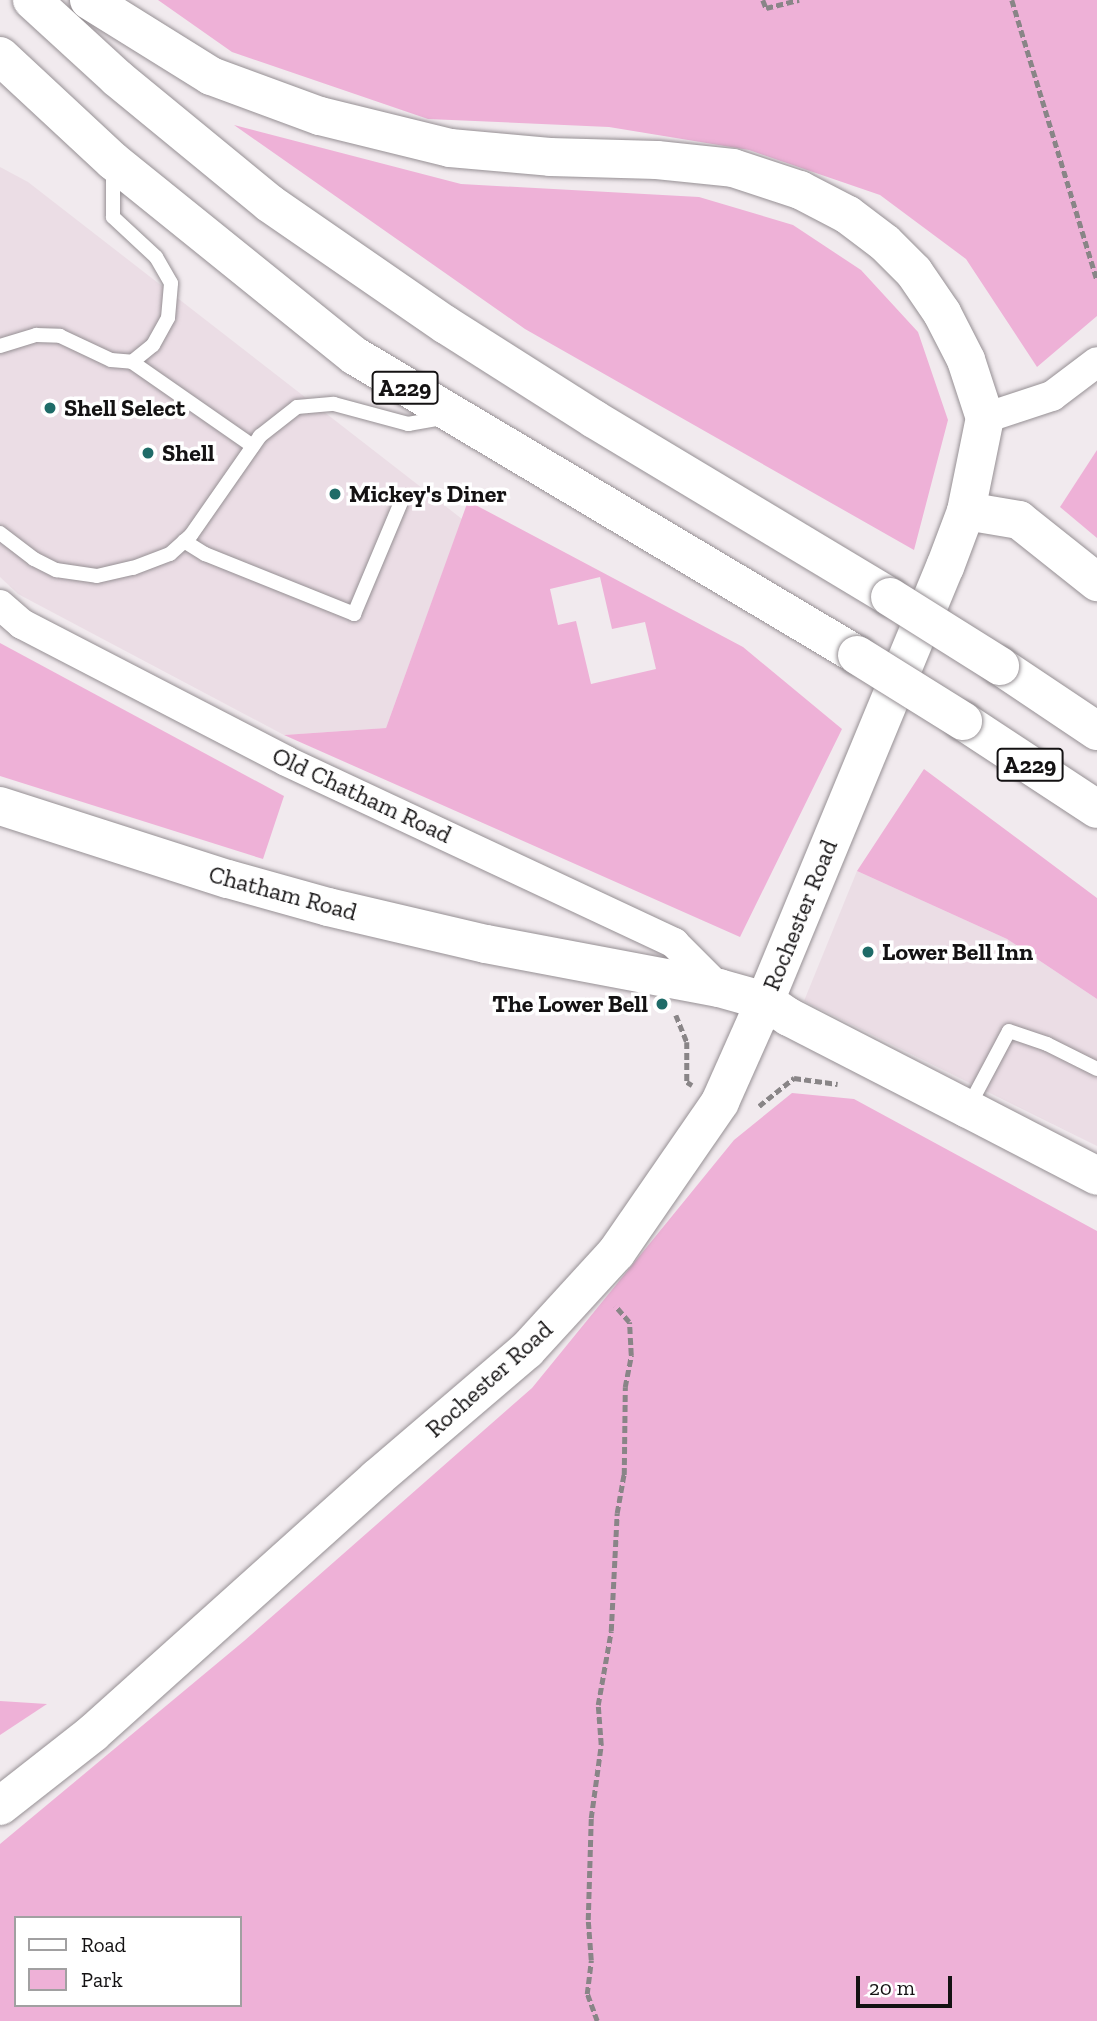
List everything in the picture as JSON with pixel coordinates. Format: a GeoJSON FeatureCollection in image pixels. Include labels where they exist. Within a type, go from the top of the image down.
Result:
{"type":"FeatureCollection","features":[{"type":"Feature","properties":{"kind":"main road","name":"A229"},"geometry":{"type":"LineString","coordinates":[[32,0],[117,78],[280,211],[446,325],[571,405],[890,597],[1000,666],[1097,732]]}},
{"type":"Feature","properties":{"kind":"main road"},"geometry":{"type":"LineString","coordinates":[[89,0],[211,76],[320,116],[450,148],[550,157],[657,160],[733,168],[800,190],[848,215],[885,243],[914,272],[942,313],[966,360],[985,418]]}},
{"type":"Feature","properties":{"kind":"main road","name":"A229"},"geometry":{"type":"LineString","coordinates":[[0,56],[113,161],[355,356],[857,654],[1097,809]]}},
{"type":"Feature","properties":{"kind":"main road","name":"Rochester Road"},"geometry":{"type":"LineString","coordinates":[[0,1806],[93,1732],[377,1478],[527,1350],[616,1253],[720,1102],[765,1001],[966,511],[985,418]]}},
{"type":"Feature","properties":{"kind":"main road"},"geometry":{"type":"LineString","coordinates":[[966,511],[1019,520],[1097,582]]}},
{"type":"Feature","properties":{"kind":"main road","name":"Chatham Road"},"geometry":{"type":"LineString","coordinates":[[0,806],[228,879],[328,907],[486,944],[719,988],[765,1001],[789,1017],[1097,1176]]}},
{"type":"Feature","properties":{"kind":"street"},"geometry":{"type":"LineString","coordinates":[[985,418],[1052,396],[1097,362]]}},
{"type":"Feature","properties":{"kind":"street","name":"Old Chatham Road"},"geometry":{"type":"LineString","coordinates":[[0,605],[22,624],[286,761],[674,943],[719,988]]}},
{"type":"Feature","properties":{"kind":"lane"},"geometry":{"type":"LineString","coordinates":[[113,161],[113,217],[156,257],[171,283],[168,318],[153,345],[132,362]]}},
{"type":"Feature","properties":{"kind":"lane"},"geometry":{"type":"LineString","coordinates":[[0,346],[36,335],[60,336],[111,360],[132,362],[253,446]]}},
{"type":"Feature","properties":{"kind":"lane"},"geometry":{"type":"LineString","coordinates":[[0,533],[34,559],[56,570],[97,576],[133,568],[170,554],[184,541],[253,446],[276,422],[298,407],[318,404],[351,407],[408,424],[452,416]]}},
{"type":"Feature","properties":{"kind":"lane"},"geometry":{"type":"LineString","coordinates":[[184,541],[205,554],[354,614],[401,502]]}},
{"type":"Feature","properties":{"kind":"lane"},"geometry":{"type":"LineString","coordinates":[[968,1109],[1009,1031],[1047,1044],[1097,1069]]}},
{"type":"Feature","properties":{"kind":"path"},"geometry":{"type":"LineString","coordinates":[[763,0],[766,8],[800,0]]}},
{"type":"Feature","properties":{"kind":"path"},"geometry":{"type":"LineString","coordinates":[[1012,0],[1097,279]]}},
{"type":"Feature","properties":{"kind":"path"},"geometry":{"type":"LineString","coordinates":[[676,1013],[687,1042],[687,1082]]}},
{"type":"Feature","properties":{"kind":"path"},"geometry":{"type":"LineString","coordinates":[[752,1112],[794,1078],[841,1085]]}},
{"type":"Feature","properties":{"kind":"path"},"geometry":{"type":"LineString","coordinates":[[597,2021],[587,1994],[591,1960],[588,1920],[591,1818],[601,1745],[598,1706],[611,1631],[618,1539],[617,1513],[624,1475],[625,1388],[631,1355],[629,1322],[614,1304]]}},
{"type":"Feature","properties":{"kind":"shaded area"},"geometry":{"type":"Polygon","coordinates":[[[0,167],[28,182],[462,519],[386,728],[284,735],[18,594],[0,577],[0,167]]]}},
{"type":"Feature","properties":{"kind":"shaded area"},"geometry":{"type":"Polygon","coordinates":[[[857,871],[1007,939],[1097,999],[1097,1146],[804,1001],[857,871]]]}},
{"type":"Feature","properties":{"kind":"green space"},"geometry":{"type":"Polygon","coordinates":[[[158,0],[1097,0],[1097,316],[1037,367],[966,259],[880,195],[749,150],[609,127],[428,119],[232,52],[158,0]]]}},
{"type":"Feature","properties":{"kind":"green space"},"geometry":{"type":"Polygon","coordinates":[[[234,125],[461,184],[699,197],[793,225],[861,270],[918,332],[948,420],[914,550],[525,329],[234,125]]]}},
{"type":"Feature","properties":{"kind":"green space"},"geometry":{"type":"Polygon","coordinates":[[[1097,450],[1097,538],[1060,507],[1097,450]]]}},
{"type":"Feature","properties":{"kind":"green space"},"geometry":{"type":"Polygon","coordinates":[[[468,501],[743,647],[842,729],[740,937],[284,735],[386,728],[468,501]],[[600,577],[550,589],[558,625],[576,621],[591,684],[656,669],[645,622],[612,629],[600,577]]]}},
{"type":"Feature","properties":{"kind":"green space"},"geometry":{"type":"Polygon","coordinates":[[[0,643],[284,796],[263,859],[0,776],[0,643]]]}},
{"type":"Feature","properties":{"kind":"green space"},"geometry":{"type":"Polygon","coordinates":[[[924,769],[1097,898],[1097,999],[1007,939],[857,871],[924,769]]]}},
{"type":"Feature","properties":{"kind":"green space"},"geometry":{"type":"Polygon","coordinates":[[[792,1093],[854,1099],[1097,1231],[1097,2021],[0,2021],[0,1844],[244,1641],[532,1388],[734,1140],[792,1093]]]}},
{"type":"Feature","properties":{"kind":"green space"},"geometry":{"type":"Polygon","coordinates":[[[0,1701],[47,1704],[0,1735],[0,1701]]]}},
{"type":"Feature","properties":{"kind":"place","name":"Shell Select"},"geometry":{"type":"Point","coordinates":[50,408]}},
{"type":"Feature","properties":{"kind":"place","name":"Shell"},"geometry":{"type":"Point","coordinates":[148,453]}},
{"type":"Feature","properties":{"kind":"place","name":"Mickey's Diner"},"geometry":{"type":"Point","coordinates":[335,494]}},
{"type":"Feature","properties":{"kind":"place","name":"Lower Bell Inn"},"geometry":{"type":"Point","coordinates":[868,952]}},
{"type":"Feature","properties":{"kind":"place","name":"The Lower Bell"},"geometry":{"type":"Point","coordinates":[662,1004]}}]}
